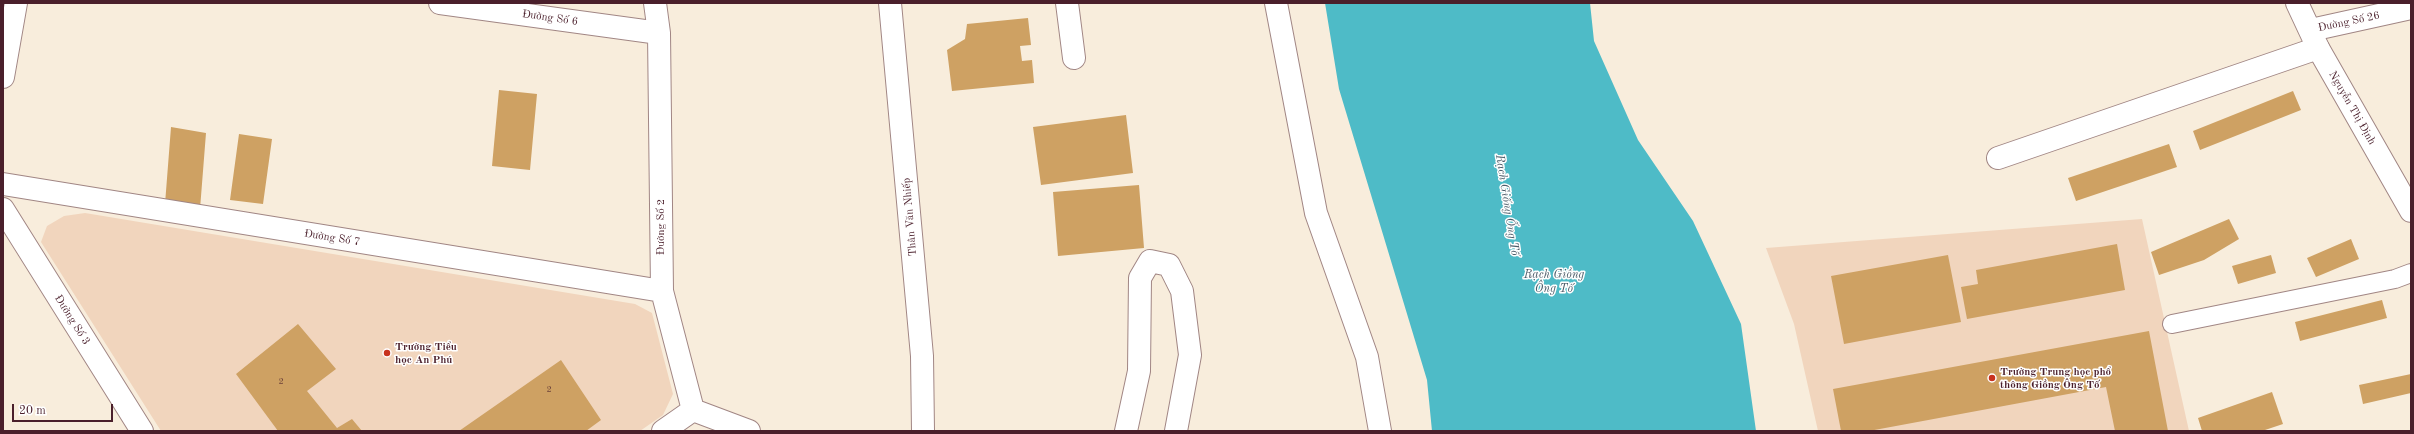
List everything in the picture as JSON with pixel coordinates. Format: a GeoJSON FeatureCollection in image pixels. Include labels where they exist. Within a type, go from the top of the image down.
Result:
{"type":"FeatureCollection","features":[{"type":"Feature","properties":{"kind":"street"},"geometry":{"type":"LineString","coordinates":[[3,77],[16,3]]}},
{"type":"Feature","properties":{"kind":"street","name":"Đường Số 6"},"geometry":{"type":"LineString","coordinates":[[440,3],[659,33]]}},
{"type":"Feature","properties":{"kind":"street","name":"Đường Số 2"},"geometry":{"type":"LineString","coordinates":[[655,3],[659,33],[662,291],[693,410]]}},
{"type":"Feature","properties":{"kind":"street","name":"Thân Văn Nhiếp"},"geometry":{"type":"LineString","coordinates":[[890,3],[922,356],[923,431]]}},
{"type":"Feature","properties":{"kind":"street"},"geometry":{"type":"LineString","coordinates":[[1067,3],[1074,58]]}},
{"type":"Feature","properties":{"kind":"street"},"geometry":{"type":"LineString","coordinates":[[1276,3],[1316,213],[1368,357],[1380,431]]}},
{"type":"Feature","properties":{"kind":"street","name":"Nguyễn Thị Định"},"geometry":{"type":"LineString","coordinates":[[2297,3],[2314,39],[2411,211]]}},
{"type":"Feature","properties":{"kind":"street","name":"Đường Số 26"},"geometry":{"type":"LineString","coordinates":[[1998,158],[2314,39],[2411,8]]}},
{"type":"Feature","properties":{"kind":"street","name":"Đường Số 7"},"geometry":{"type":"LineString","coordinates":[[3,184],[662,291]]}},
{"type":"Feature","properties":{"kind":"street","name":"Đường Số 3"},"geometry":{"type":"LineString","coordinates":[[3,210],[142,431]]}},
{"type":"Feature","properties":{"kind":"street"},"geometry":{"type":"LineString","coordinates":[[1126,431],[1139,371],[1140,278],[1150,261],[1169,265],[1182,291],[1190,354],[1176,431]]}},
{"type":"Feature","properties":{"kind":"street"},"geometry":{"type":"LineString","coordinates":[[663,431],[693,410],[749,431]]}},
{"type":"Feature","properties":{"kind":"lane"},"geometry":{"type":"LineString","coordinates":[[2172,324],[2395,279],[2411,273]]}},
{"type":"Feature","properties":{"kind":"shaded area","name":"Trường Tiểu học An Phú"},"geometry":{"type":"Polygon","coordinates":[[[85,213],[635,304],[652,313],[673,394],[663,415],[640,431],[161,431],[41,242],[47,226],[64,216],[85,213]]]}},
{"type":"Feature","properties":{"kind":"shaded area","name":"Trường Trung học phổ thông Giồng Ông Tố"},"geometry":{"type":"Polygon","coordinates":[[[2142,219],[2189,431],[1818,431],[1794,324],[1766,248],[2142,219]]]}},
{"type":"Feature","properties":{"kind":"water","name":"Rạch Giồng Ông Tố"},"geometry":{"type":"Polygon","coordinates":[[[1325,3],[1590,3],[1594,41],[1638,140],[1693,221],[1741,324],[1756,431],[1432,431],[1427,380],[1339,89],[1325,3]]]}},
{"type":"Feature","properties":{"kind":"building"},"geometry":{"type":"Polygon","coordinates":[[[1028,18],[1031,45],[1020,46],[1022,61],[1032,60],[1034,83],[952,91],[947,50],[965,39],[967,24],[1028,18]]]}},
{"type":"Feature","properties":{"kind":"building"},"geometry":{"type":"Polygon","coordinates":[[[499,90],[537,94],[530,170],[492,166],[499,90]]]}},
{"type":"Feature","properties":{"kind":"building"},"geometry":{"type":"Polygon","coordinates":[[[2293,91],[2301,110],[2200,150],[2193,131],[2293,91]]]}},
{"type":"Feature","properties":{"kind":"building"},"geometry":{"type":"Polygon","coordinates":[[[1126,115],[1133,173],[1041,185],[1033,127],[1126,115]]]}},
{"type":"Feature","properties":{"kind":"building"},"geometry":{"type":"Polygon","coordinates":[[[171,127],[206,133],[200,209],[165,204],[171,127]]]}},
{"type":"Feature","properties":{"kind":"building"},"geometry":{"type":"Polygon","coordinates":[[[239,134],[272,139],[263,204],[230,200],[239,134]]]}},
{"type":"Feature","properties":{"kind":"building"},"geometry":{"type":"Polygon","coordinates":[[[2169,144],[2177,167],[2076,201],[2068,178],[2169,144]]]}},
{"type":"Feature","properties":{"kind":"building"},"geometry":{"type":"Polygon","coordinates":[[[1139,185],[1144,248],[1058,256],[1053,192],[1139,185]]]}},
{"type":"Feature","properties":{"kind":"building"},"geometry":{"type":"Polygon","coordinates":[[[2229,219],[2239,239],[2204,260],[2159,275],[2151,252],[2229,219]]]}},
{"type":"Feature","properties":{"kind":"building"},"geometry":{"type":"Polygon","coordinates":[[[2351,239],[2359,259],[2316,277],[2307,258],[2351,239]]]}},
{"type":"Feature","properties":{"kind":"building"},"geometry":{"type":"Polygon","coordinates":[[[2117,244],[2125,290],[1967,319],[1961,287],[1978,284],[1976,270],[2117,244]]]}},
{"type":"Feature","properties":{"kind":"building"},"geometry":{"type":"Polygon","coordinates":[[[1948,255],[1961,322],[1844,344],[1831,276],[1948,255]]]}},
{"type":"Feature","properties":{"kind":"building"},"geometry":{"type":"Polygon","coordinates":[[[2271,255],[2276,273],[2238,284],[2232,266],[2271,255]]]}},
{"type":"Feature","properties":{"kind":"building"},"geometry":{"type":"Polygon","coordinates":[[[2382,300],[2387,318],[2300,341],[2295,322],[2382,300]]]}},
{"type":"Feature","properties":{"kind":"building"},"geometry":{"type":"Polygon","coordinates":[[[298,324],[336,369],[307,391],[337,428],[352,419],[362,431],[278,431],[236,374],[298,324]]]}},
{"type":"Feature","properties":{"kind":"building"},"geometry":{"type":"Polygon","coordinates":[[[2149,331],[2168,431],[2115,431],[2106,387],[1869,431],[1841,431],[1833,389],[2149,331]]]}},
{"type":"Feature","properties":{"kind":"building"},"geometry":{"type":"Polygon","coordinates":[[[561,360],[601,420],[586,431],[459,431],[561,360]]]}},
{"type":"Feature","properties":{"kind":"building"},"geometry":{"type":"Polygon","coordinates":[[[2411,374],[2411,393],[2363,404],[2359,385],[2411,374]]]}},
{"type":"Feature","properties":{"kind":"building"},"geometry":{"type":"Polygon","coordinates":[[[2272,392],[2283,424],[2262,431],[2202,431],[2198,418],[2272,392]]]}},
{"type":"Feature","properties":{"kind":"place","name":"Trường Tiểu học An Phú"},"geometry":{"type":"Point","coordinates":[387,353]}},
{"type":"Feature","properties":{"kind":"place","name":"Trường Trung học phổ thông Giồng Ông Tố"},"geometry":{"type":"Point","coordinates":[1992,378]}},
{"type":"Feature","properties":{"kind":"water label","name":"Rạch Giống Ống Tố"},"geometry":{"type":"Point","coordinates":[1507,205]}}]}
